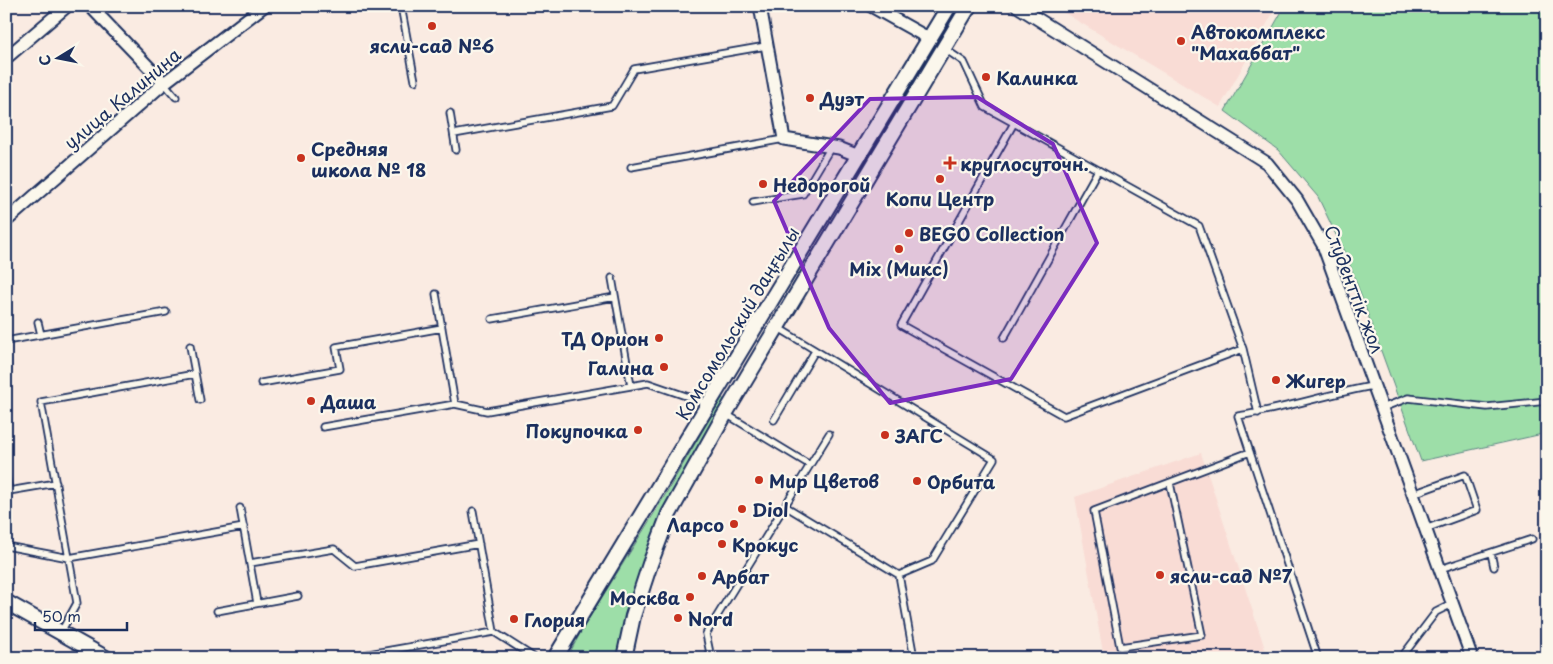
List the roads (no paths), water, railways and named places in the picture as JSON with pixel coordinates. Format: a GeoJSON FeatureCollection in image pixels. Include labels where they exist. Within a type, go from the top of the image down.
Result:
{"type":"FeatureCollection","features":[{"type":"Feature","properties":{"kind":"street"},"geometry":{"type":"LineString","coordinates":[[6,58],[67,6]]}},
{"type":"Feature","properties":{"kind":"street"},"geometry":{"type":"LineString","coordinates":[[90,6],[164,83]]}},
{"type":"Feature","properties":{"kind":"street","name":"улица Калинина"},"geometry":{"type":"LineString","coordinates":[[6,221],[164,83],[264,6]]}},
{"type":"Feature","properties":{"kind":"street"},"geometry":{"type":"LineString","coordinates":[[760,6],[784,139],[831,147],[859,156],[874,164]]}},
{"type":"Feature","properties":{"kind":"street","name":"Комсомольский даңғылы"},"geometry":{"type":"LineString","coordinates":[[555,658],[949,6]]}},
{"type":"Feature","properties":{"kind":"street","name":"Комсомольский даңғылы"},"geometry":{"type":"LineString","coordinates":[[624,658],[633,616],[669,514],[725,414],[969,6]]}},
{"type":"Feature","properties":{"kind":"street","name":"Студенттік жол"},"geometry":{"type":"LineString","coordinates":[[1017,6],[1267,163],[1297,200],[1323,245],[1472,658]]}},
{"type":"Feature","properties":{"kind":"street"},"geometry":{"type":"LineString","coordinates":[[875,7],[930,39]]}},
{"type":"Feature","properties":{"kind":"street"},"geometry":{"type":"LineString","coordinates":[[6,602],[106,658]]}},
{"type":"Feature","properties":{"kind":"lane"},"geometry":{"type":"LineString","coordinates":[[401,6],[415,81]]}},
{"type":"Feature","properties":{"kind":"lane"},"geometry":{"type":"LineString","coordinates":[[454,134],[612,106],[634,69],[766,46]]}},
{"type":"Feature","properties":{"kind":"lane"},"geometry":{"type":"LineString","coordinates":[[945,49],[964,62],[985,106],[1199,226],[1243,349],[1258,413]]}},
{"type":"Feature","properties":{"kind":"lane"},"geometry":{"type":"LineString","coordinates":[[164,83],[176,97]]}},
{"type":"Feature","properties":{"kind":"lane"},"geometry":{"type":"LineString","coordinates":[[450,113],[456,150]]}},
{"type":"Feature","properties":{"kind":"lane"},"geometry":{"type":"LineString","coordinates":[[1014,123],[901,325],[1064,416],[1243,349]]}},
{"type":"Feature","properties":{"kind":"lane"},"geometry":{"type":"LineString","coordinates":[[631,167],[784,139]]}},
{"type":"Feature","properties":{"kind":"lane"},"geometry":{"type":"LineString","coordinates":[[753,202],[803,194],[831,147]]}},
{"type":"Feature","properties":{"kind":"lane"},"geometry":{"type":"LineString","coordinates":[[1004,338],[1098,170]]}},
{"type":"Feature","properties":{"kind":"lane"},"geometry":{"type":"LineString","coordinates":[[612,278],[631,386]]}},
{"type":"Feature","properties":{"kind":"lane"},"geometry":{"type":"LineString","coordinates":[[436,294],[455,404]]}},
{"type":"Feature","properties":{"kind":"lane"},"geometry":{"type":"LineString","coordinates":[[492,319],[615,297]]}},
{"type":"Feature","properties":{"kind":"lane"},"geometry":{"type":"LineString","coordinates":[[6,341],[166,312]]}},
{"type":"Feature","properties":{"kind":"lane"},"geometry":{"type":"LineString","coordinates":[[38,322],[40,335]]}},
{"type":"Feature","properties":{"kind":"lane"},"geometry":{"type":"LineString","coordinates":[[777,327],[994,459],[932,561],[900,575]]}},
{"type":"Feature","properties":{"kind":"lane"},"geometry":{"type":"LineString","coordinates":[[261,383],[340,369],[336,347],[442,328]]}},
{"type":"Feature","properties":{"kind":"lane"},"geometry":{"type":"LineString","coordinates":[[190,346],[200,400]]}},
{"type":"Feature","properties":{"kind":"lane"},"geometry":{"type":"LineString","coordinates":[[774,420],[815,351]]}},
{"type":"Feature","properties":{"kind":"lane"},"geometry":{"type":"LineString","coordinates":[[61,632],[77,603],[41,402],[195,374]]}},
{"type":"Feature","properties":{"kind":"lane"},"geometry":{"type":"LineString","coordinates":[[322,427],[455,404],[487,411],[648,383],[709,404]]}},
{"type":"Feature","properties":{"kind":"lane"},"geometry":{"type":"LineString","coordinates":[[1318,658],[1238,416],[1373,386]]}},
{"type":"Feature","properties":{"kind":"lane"},"geometry":{"type":"LineString","coordinates":[[1382,408],[1408,398],[1487,406],[1547,401]]}},
{"type":"Feature","properties":{"kind":"lane"},"geometry":{"type":"LineString","coordinates":[[725,414],[810,465]]}},
{"type":"Feature","properties":{"kind":"lane"},"geometry":{"type":"LineString","coordinates":[[710,658],[706,634],[829,434]]}},
{"type":"Feature","properties":{"kind":"lane"},"geometry":{"type":"LineString","coordinates":[[1170,483],[1202,635],[1120,647],[1094,511],[1250,452]]}},
{"type":"Feature","properties":{"kind":"lane"},"geometry":{"type":"LineString","coordinates":[[6,475],[9,491],[56,483]]}},
{"type":"Feature","properties":{"kind":"lane"},"geometry":{"type":"LineString","coordinates":[[1413,494],[1464,476],[1477,510],[1425,528]]}},
{"type":"Feature","properties":{"kind":"lane"},"geometry":{"type":"LineString","coordinates":[[785,506],[900,575],[914,658]]}},
{"type":"Feature","properties":{"kind":"lane"},"geometry":{"type":"LineString","coordinates":[[240,508],[257,603]]}},
{"type":"Feature","properties":{"kind":"lane"},"geometry":{"type":"LineString","coordinates":[[473,511],[494,632]]}},
{"type":"Feature","properties":{"kind":"lane"},"geometry":{"type":"LineString","coordinates":[[6,546],[69,558],[244,527]]}},
{"type":"Feature","properties":{"kind":"lane"},"geometry":{"type":"LineString","coordinates":[[1440,569],[1532,539]]}},
{"type":"Feature","properties":{"kind":"lane"},"geometry":{"type":"LineString","coordinates":[[250,563],[334,548],[355,566],[479,544]]}},
{"type":"Feature","properties":{"kind":"lane"},"geometry":{"type":"LineString","coordinates":[[1490,553],[1494,567]]}},
{"type":"Feature","properties":{"kind":"lane"},"geometry":{"type":"LineString","coordinates":[[217,611],[298,596]]}},
{"type":"Feature","properties":{"kind":"lane"},"geometry":{"type":"LineString","coordinates":[[1401,658],[1436,612],[1452,604]]}},
{"type":"Feature","properties":{"kind":"lane"},"geometry":{"type":"LineString","coordinates":[[346,658],[494,632],[535,658]]}},
{"type":"Feature","properties":{"kind":"place","name":"ясли-сад №6"},"geometry":{"type":"Point","coordinates":[432,26]}},
{"type":"Feature","properties":{"kind":"place","name":"Автокомплекс \"Махаббат\""},"geometry":{"type":"Point","coordinates":[1181,41]}},
{"type":"Feature","properties":{"kind":"place","name":"Калинка"},"geometry":{"type":"Point","coordinates":[986,77]}},
{"type":"Feature","properties":{"kind":"place","name":"Дуэт"},"geometry":{"type":"Point","coordinates":[810,98]}},
{"type":"Feature","properties":{"kind":"place","name":"Средняя школа № 18"},"geometry":{"type":"Point","coordinates":[301,158]}},
{"type":"Feature","properties":{"kind":"place","name":"круглосуточн."},"geometry":{"type":"Point","coordinates":[950,163]}},
{"type":"Feature","properties":{"kind":"place","name":"Копи Центр"},"geometry":{"type":"Point","coordinates":[940,179]}},
{"type":"Feature","properties":{"kind":"place","name":"Недорогой"},"geometry":{"type":"Point","coordinates":[763,184]}},
{"type":"Feature","properties":{"kind":"place","name":"BEGO Collection"},"geometry":{"type":"Point","coordinates":[909,233]}},
{"type":"Feature","properties":{"kind":"place","name":"Mix (Микс)"},"geometry":{"type":"Point","coordinates":[899,249]}},
{"type":"Feature","properties":{"kind":"place","name":"ТД Орион"},"geometry":{"type":"Point","coordinates":[659,338]}},
{"type":"Feature","properties":{"kind":"place","name":"Галина"},"geometry":{"type":"Point","coordinates":[664,367]}},
{"type":"Feature","properties":{"kind":"place","name":"Жигер"},"geometry":{"type":"Point","coordinates":[1276,380]}},
{"type":"Feature","properties":{"kind":"place","name":"Даша"},"geometry":{"type":"Point","coordinates":[311,401]}},
{"type":"Feature","properties":{"kind":"place","name":"Покупочка"},"geometry":{"type":"Point","coordinates":[638,430]}},
{"type":"Feature","properties":{"kind":"place","name":"ЗАГС"},"geometry":{"type":"Point","coordinates":[885,435]}},
{"type":"Feature","properties":{"kind":"place","name":"Мир Цветов"},"geometry":{"type":"Point","coordinates":[759,480]}},
{"type":"Feature","properties":{"kind":"place","name":"Орбита"},"geometry":{"type":"Point","coordinates":[917,481]}},
{"type":"Feature","properties":{"kind":"place","name":"Diol"},"geometry":{"type":"Point","coordinates":[742,509]}},
{"type":"Feature","properties":{"kind":"place","name":"Ларсо"},"geometry":{"type":"Point","coordinates":[734,524]}},
{"type":"Feature","properties":{"kind":"place","name":"Крокус"},"geometry":{"type":"Point","coordinates":[722,544]}},
{"type":"Feature","properties":{"kind":"place","name":"ясли-сад №7"},"geometry":{"type":"Point","coordinates":[1160,575]}},
{"type":"Feature","properties":{"kind":"place","name":"Арбат"},"geometry":{"type":"Point","coordinates":[702,576]}},
{"type":"Feature","properties":{"kind":"place","name":"Москва"},"geometry":{"type":"Point","coordinates":[690,597]}},
{"type":"Feature","properties":{"kind":"place","name":"Nord"},"geometry":{"type":"Point","coordinates":[678,618]}},
{"type":"Feature","properties":{"kind":"place","name":"Глория"},"geometry":{"type":"Point","coordinates":[514,619]}}]}
